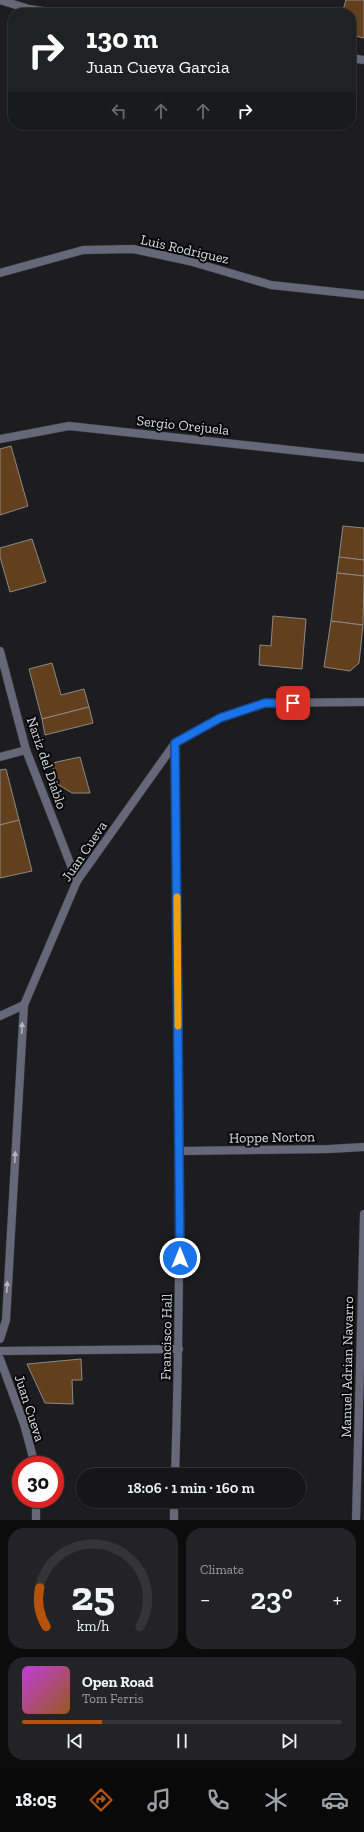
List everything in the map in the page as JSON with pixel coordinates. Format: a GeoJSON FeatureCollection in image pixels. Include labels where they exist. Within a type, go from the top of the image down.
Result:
{"type":"FeatureCollection","features":[{"type":"Feature","properties":{"kind":"street"},"geometry":{"type":"LineString","coordinates":[[0,0],[26,8]]}},
{"type":"Feature","properties":{"kind":"street","name":"Luis Rodriguez"},"geometry":{"type":"LineString","coordinates":[[0,273],[83,250],[132,249],[189,261],[271,285],[364,295]]}},
{"type":"Feature","properties":{"kind":"street","name":"Sergio Orejuela"},"geometry":{"type":"LineString","coordinates":[[0,438],[69,426],[364,458]]}},
{"type":"Feature","properties":{"kind":"street","name":"Nariz del Diablo"},"geometry":{"type":"LineString","coordinates":[[0,651],[26,750],[77,881]]}},
{"type":"Feature","properties":{"kind":"street"},"geometry":{"type":"LineString","coordinates":[[175,743],[220,718],[265,703],[364,702]]}},
{"type":"Feature","properties":{"kind":"street","name":"Juan Cueva"},"geometry":{"type":"LineString","coordinates":[[0,1339],[6,1320],[24,1005],[77,881],[175,743]]}},
{"type":"Feature","properties":{"kind":"street","name":"Francisco Hall"},"geometry":{"type":"LineString","coordinates":[[175,743],[180,1151],[179,1349],[175,1468]]}},
{"type":"Feature","properties":{"kind":"street"},"geometry":{"type":"LineString","coordinates":[[0,757],[26,750]]}},
{"type":"Feature","properties":{"kind":"street"},"geometry":{"type":"LineString","coordinates":[[0,1016],[24,1005]]}},
{"type":"Feature","properties":{"kind":"street","name":"Hoppe Norton"},"geometry":{"type":"LineString","coordinates":[[180,1151],[329,1149],[364,1147]]}},
{"type":"Feature","properties":{"kind":"street","name":"Manuel Adrian Navarro"},"geometry":{"type":"LineString","coordinates":[[356,1520],[364,1214]]}},
{"type":"Feature","properties":{"kind":"street"},"geometry":{"type":"LineString","coordinates":[[0,1350],[179,1349]]}},
{"type":"Feature","properties":{"kind":"street","name":"Juan Cueva"},"geometry":{"type":"LineString","coordinates":[[0,1359],[24,1424],[33,1456]]}},
{"type":"Feature","properties":{"kind":"street"},"geometry":{"type":"LineString","coordinates":[[36,1508],[36,1520]]}},
{"type":"Feature","properties":{"kind":"street"},"geometry":{"type":"LineString","coordinates":[[174,1508],[174,1520]]}},
{"type":"Feature","properties":{"kind":"building"},"geometry":{"type":"Polygon","coordinates":[[[346,0],[364,0],[364,38],[356,36],[356,8],[344,8],[346,0]]]}},
{"type":"Feature","properties":{"kind":"building"},"geometry":{"type":"Polygon","coordinates":[[[11,446],[28,506],[0,515],[0,449],[11,446]]]}},
{"type":"Feature","properties":{"kind":"building"},"geometry":{"type":"Polygon","coordinates":[[[343,526],[364,528],[364,560],[339,557],[343,526]]]}},
{"type":"Feature","properties":{"kind":"building"},"geometry":{"type":"Polygon","coordinates":[[[32,539],[46,582],[10,592],[0,557],[0,548],[32,539]]]}},
{"type":"Feature","properties":{"kind":"building"},"geometry":{"type":"Polygon","coordinates":[[[339,557],[364,560],[364,576],[337,573],[339,557]]]}},
{"type":"Feature","properties":{"kind":"building"},"geometry":{"type":"Polygon","coordinates":[[[337,573],[364,576],[363,625],[331,621],[337,573]]]}},
{"type":"Feature","properties":{"kind":"building"},"geometry":{"type":"Polygon","coordinates":[[[273,616],[306,619],[302,669],[259,665],[260,645],[271,646],[273,616]]]}},
{"type":"Feature","properties":{"kind":"building"},"geometry":{"type":"Polygon","coordinates":[[[331,621],[363,625],[359,663],[350,671],[324,667],[331,621]]]}},
{"type":"Feature","properties":{"kind":"building"},"geometry":{"type":"Polygon","coordinates":[[[52,663],[61,695],[84,689],[89,707],[42,719],[29,669],[52,663]]]}},
{"type":"Feature","properties":{"kind":"building"},"geometry":{"type":"Polygon","coordinates":[[[89,707],[93,723],[45,735],[42,719],[89,707]]]}},
{"type":"Feature","properties":{"kind":"building"},"geometry":{"type":"Polygon","coordinates":[[[80,757],[90,793],[72,793],[57,784],[55,779],[52,763],[80,757]]]}},
{"type":"Feature","properties":{"kind":"building"},"geometry":{"type":"Polygon","coordinates":[[[6,769],[19,820],[0,825],[0,770],[6,769]]]}},
{"type":"Feature","properties":{"kind":"building"},"geometry":{"type":"Polygon","coordinates":[[[19,820],[32,871],[0,878],[0,825],[19,820]]]}},
{"type":"Feature","properties":{"kind":"building"},"geometry":{"type":"Polygon","coordinates":[[[81,1359],[82,1380],[72,1380],[73,1404],[45,1403],[27,1364],[81,1359]]]}},
{"type":"Feature","properties":{"kind":"slow traffic"},"geometry":{"type":"LineString","coordinates":[[177,897],[178,1026]]}},
{"type":"Feature","properties":{"kind":"route"},"geometry":{"type":"LineString","coordinates":[[180,1258],[175,743],[220,718],[265,703],[293,703]]}}]}
